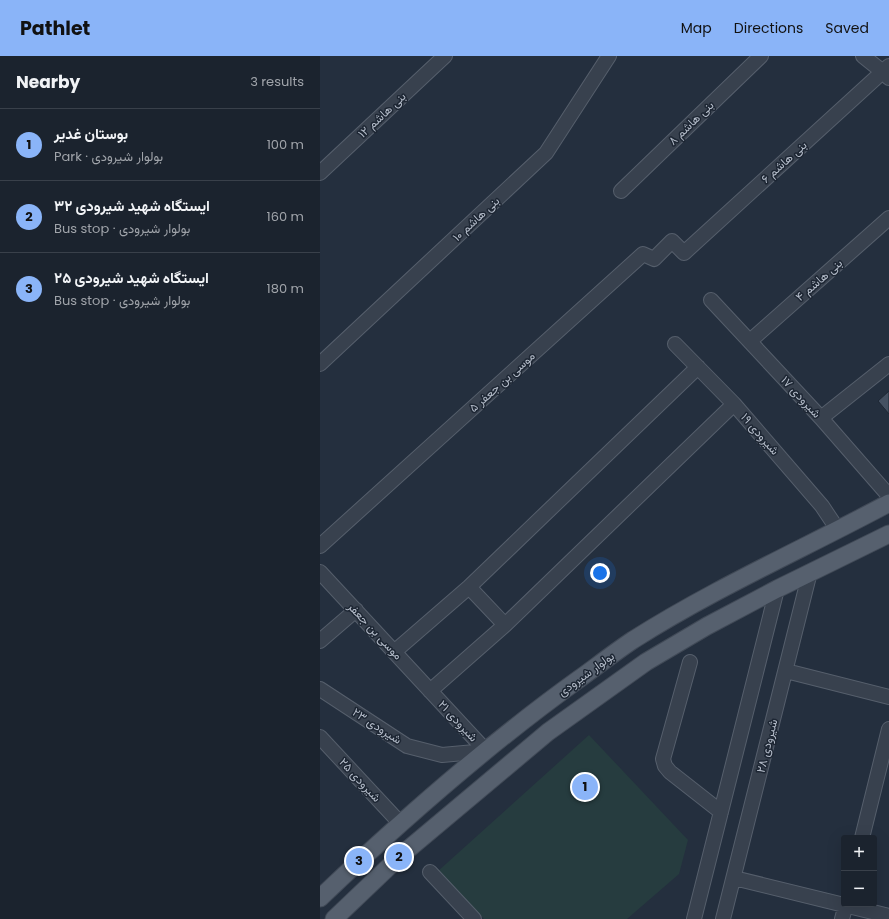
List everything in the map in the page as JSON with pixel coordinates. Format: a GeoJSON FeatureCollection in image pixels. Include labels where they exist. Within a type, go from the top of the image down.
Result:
{"type":"FeatureCollection","features":[{"type":"Feature","properties":{"kind":"main road","name":"بولوار شیرودی"},"geometry":{"type":"LineString","coordinates":[[320,898],[400,823],[533,712],[632,641],[694,603],[889,503]]}},
{"type":"Feature","properties":{"kind":"main road"},"geometry":{"type":"LineString","coordinates":[[334,919],[399,857],[548,732],[646,662],[707,626],[777,589],[889,534]]}},
{"type":"Feature","properties":{"kind":"street","name":"بنی هاشم ۱۲"},"geometry":{"type":"LineString","coordinates":[[320,173],[445,56]]}},
{"type":"Feature","properties":{"kind":"street","name":"بنی هاشم ۱۰"},"geometry":{"type":"LineString","coordinates":[[320,364],[546,153],[609,56]]}},
{"type":"Feature","properties":{"kind":"street","name":"بنی هاشم ۸"},"geometry":{"type":"LineString","coordinates":[[621,191],[761,56]]}},
{"type":"Feature","properties":{"kind":"street"},"geometry":{"type":"LineString","coordinates":[[863,56],[887,72]]}},
{"type":"Feature","properties":{"kind":"street","name":"بنی هاشم ۶"},"geometry":{"type":"LineString","coordinates":[[684,253],[887,72]]}},
{"type":"Feature","properties":{"kind":"street","name":"بنی هاشم ۴"},"geometry":{"type":"LineString","coordinates":[[750,341],[889,218]]}},
{"type":"Feature","properties":{"kind":"street","name":"موسی بن جعفر ۵"},"geometry":{"type":"LineString","coordinates":[[320,546],[643,254],[654,259],[672,241],[684,253]]}},
{"type":"Feature","properties":{"kind":"street","name":"شیرودی ۱۷"},"geometry":{"type":"LineString","coordinates":[[711,300],[821,418],[889,496]]}},
{"type":"Feature","properties":{"kind":"street","name":"شیرودی ۱۹"},"geometry":{"type":"LineString","coordinates":[[675,344],[734,404],[822,506],[838,530]]}},
{"type":"Feature","properties":{"kind":"street"},"geometry":{"type":"LineString","coordinates":[[821,418],[889,364]]}},
{"type":"Feature","properties":{"kind":"street"},"geometry":{"type":"LineString","coordinates":[[394,652],[469,587],[698,367]]}},
{"type":"Feature","properties":{"kind":"street"},"geometry":{"type":"LineString","coordinates":[[430,691],[505,625],[734,404]]}},
{"type":"Feature","properties":{"kind":"street","name":"موسی بن جعفر"},"geometry":{"type":"LineString","coordinates":[[320,572],[430,691]]}},
{"type":"Feature","properties":{"kind":"street","name":"شیرودی ۲۸"},"geometry":{"type":"LineString","coordinates":[[723,919],[810,572]]}},
{"type":"Feature","properties":{"kind":"street"},"geometry":{"type":"LineString","coordinates":[[469,587],[505,625]]}},
{"type":"Feature","properties":{"kind":"street"},"geometry":{"type":"LineString","coordinates":[[694,919],[777,589]]}},
{"type":"Feature","properties":{"kind":"street"},"geometry":{"type":"LineString","coordinates":[[320,641],[356,610]]}},
{"type":"Feature","properties":{"kind":"street"},"geometry":{"type":"LineString","coordinates":[[690,662],[663,759],[665,766],[670,772],[721,812]]}},
{"type":"Feature","properties":{"kind":"street"},"geometry":{"type":"LineString","coordinates":[[786,671],[889,697]]}},
{"type":"Feature","properties":{"kind":"street","name":"شیرودی ۲۳"},"geometry":{"type":"LineString","coordinates":[[320,690],[407,746],[442,754],[486,751]]}},
{"type":"Feature","properties":{"kind":"street","name":"شیرودی ۲۱"},"geometry":{"type":"LineString","coordinates":[[430,691],[486,751]]}},
{"type":"Feature","properties":{"kind":"street"},"geometry":{"type":"LineString","coordinates":[[863,835],[889,729]]}},
{"type":"Feature","properties":{"kind":"street","name":"شیرودی ۲۵"},"geometry":{"type":"LineString","coordinates":[[320,737],[384,804],[400,823]]}},
{"type":"Feature","properties":{"kind":"street"},"geometry":{"type":"LineString","coordinates":[[430,872],[474,919]]}},
{"type":"Feature","properties":{"kind":"street"},"geometry":{"type":"LineString","coordinates":[[734,878],[844,910],[889,916]]}},
{"type":"Feature","properties":{"kind":"green space"},"geometry":{"type":"Polygon","coordinates":[[[589,735],[688,840],[679,874],[627,919],[484,919],[437,872],[589,735]]]}},
{"type":"Feature","properties":{"kind":"building"},"geometry":{"type":"Polygon","coordinates":[[[889,391],[889,414],[878,401],[889,391]]]}},
{"type":"Feature","properties":{"kind":"place","name":"بوستان غدیر"},"geometry":{"type":"Point","coordinates":[585,787]}},
{"type":"Feature","properties":{"kind":"place","name":"ایستگاه شهید شیرودی ۳۲"},"geometry":{"type":"Point","coordinates":[399,857]}},
{"type":"Feature","properties":{"kind":"place","name":"ایستگاه شهید شیرودی ۲۵"},"geometry":{"type":"Point","coordinates":[359,861]}}]}
